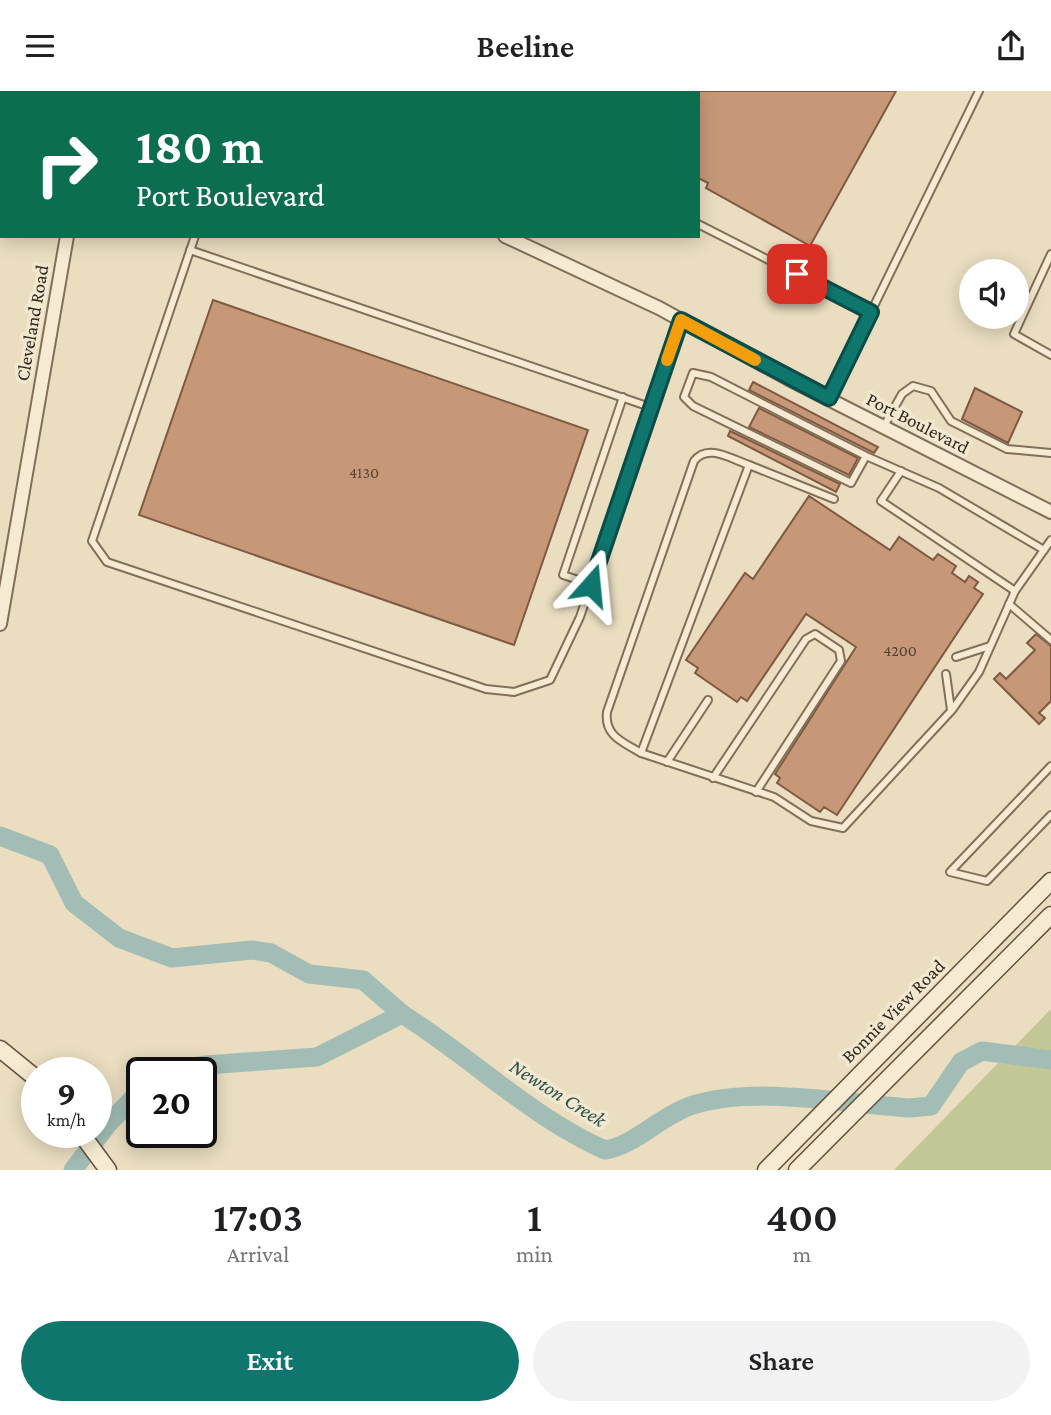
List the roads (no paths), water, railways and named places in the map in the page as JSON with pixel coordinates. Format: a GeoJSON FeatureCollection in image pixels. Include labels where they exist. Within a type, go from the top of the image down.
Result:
{"type":"FeatureCollection","features":[{"type":"Feature","properties":{"kind":"main road","name":"Bonnie View Road"},"geometry":{"type":"LineString","coordinates":[[765,1170],[1051,881]]}},
{"type":"Feature","properties":{"kind":"main road"},"geometry":{"type":"LineString","coordinates":[[797,1170],[1051,915]]}},
{"type":"Feature","properties":{"kind":"main road"},"geometry":{"type":"LineString","coordinates":[[0,1049],[21,1066]]}},
{"type":"Feature","properties":{"kind":"main road"},"geometry":{"type":"LineString","coordinates":[[92,1148],[108,1170]]}},
{"type":"Feature","properties":{"kind":"street","name":"Cleveland Road"},"geometry":{"type":"LineString","coordinates":[[0,624],[67,238]]}},
{"type":"Feature","properties":{"kind":"street","name":"Port Boulevard"},"geometry":{"type":"LineString","coordinates":[[511,238],[681,320],[1051,512]]}},
{"type":"Feature","properties":{"kind":"lane"},"geometry":{"type":"LineString","coordinates":[[829,398],[979,91]]}},
{"type":"Feature","properties":{"kind":"lane"},"geometry":{"type":"LineString","coordinates":[[700,225],[871,312]]}},
{"type":"Feature","properties":{"kind":"lane"},"geometry":{"type":"LineString","coordinates":[[194,238],[92,541],[107,562],[486,689],[514,692],[550,680],[580,617],[681,320]]}},
{"type":"Feature","properties":{"kind":"lane"},"geometry":{"type":"LineString","coordinates":[[190,250],[650,407]]}},
{"type":"Feature","properties":{"kind":"lane"},"geometry":{"type":"LineString","coordinates":[[1051,254],[1014,334],[1051,355]]}},
{"type":"Feature","properties":{"kind":"lane"},"geometry":{"type":"LineString","coordinates":[[866,456],[851,483],[693,406],[684,397],[694,373],[711,377],[866,456],[939,488],[1044,550]]}},
{"type":"Feature","properties":{"kind":"lane"},"geometry":{"type":"LineString","coordinates":[[884,426],[902,394],[914,386],[931,391],[951,421],[1007,449],[1051,453]]}},
{"type":"Feature","properties":{"kind":"lane"},"geometry":{"type":"LineString","coordinates":[[591,585],[563,575],[622,397]]}},
{"type":"Feature","properties":{"kind":"lane"},"geometry":{"type":"LineString","coordinates":[[834,499],[712,452],[698,455],[607,712],[605,724],[612,735],[641,753],[774,797],[811,821],[843,828],[951,711],[979,672],[1015,591],[1051,540]]}},
{"type":"Feature","properties":{"kind":"lane"},"geometry":{"type":"LineString","coordinates":[[641,753],[749,465]]}},
{"type":"Feature","properties":{"kind":"lane"},"geometry":{"type":"LineString","coordinates":[[901,471],[881,501],[1015,591]]}},
{"type":"Feature","properties":{"kind":"lane"},"geometry":{"type":"LineString","coordinates":[[1009,604],[1051,639]]}},
{"type":"Feature","properties":{"kind":"lane"},"geometry":{"type":"LineString","coordinates":[[713,778],[806,639],[815,634],[839,650],[841,661],[756,792]]}},
{"type":"Feature","properties":{"kind":"lane"},"geometry":{"type":"LineString","coordinates":[[956,657],[990,646]]}},
{"type":"Feature","properties":{"kind":"lane"},"geometry":{"type":"LineString","coordinates":[[946,674],[951,711]]}},
{"type":"Feature","properties":{"kind":"lane"},"geometry":{"type":"LineString","coordinates":[[667,762],[708,700]]}},
{"type":"Feature","properties":{"kind":"lane"},"geometry":{"type":"LineString","coordinates":[[1051,766],[950,873],[987,881],[1051,815]]}},
{"type":"Feature","properties":{"kind":"waterway"},"geometry":{"type":"LineString","coordinates":[[0,836],[50,855],[74,903],[119,938],[172,958],[252,950],[271,953],[309,974],[363,980],[402,1014]]}},
{"type":"Feature","properties":{"kind":"waterway","name":"Newton Creek"},"geometry":{"type":"LineString","coordinates":[[217,1064],[317,1057],[402,1014],[551,1120],[605,1150],[626,1143],[679,1111],[715,1100],[769,1096],[909,1108],[931,1106],[961,1062],[982,1051],[1051,1060]]}},
{"type":"Feature","properties":{"kind":"waterway","name":"Newton Creek"},"geometry":{"type":"LineString","coordinates":[[73,1170],[108,1124],[126,1105]]}}]}
